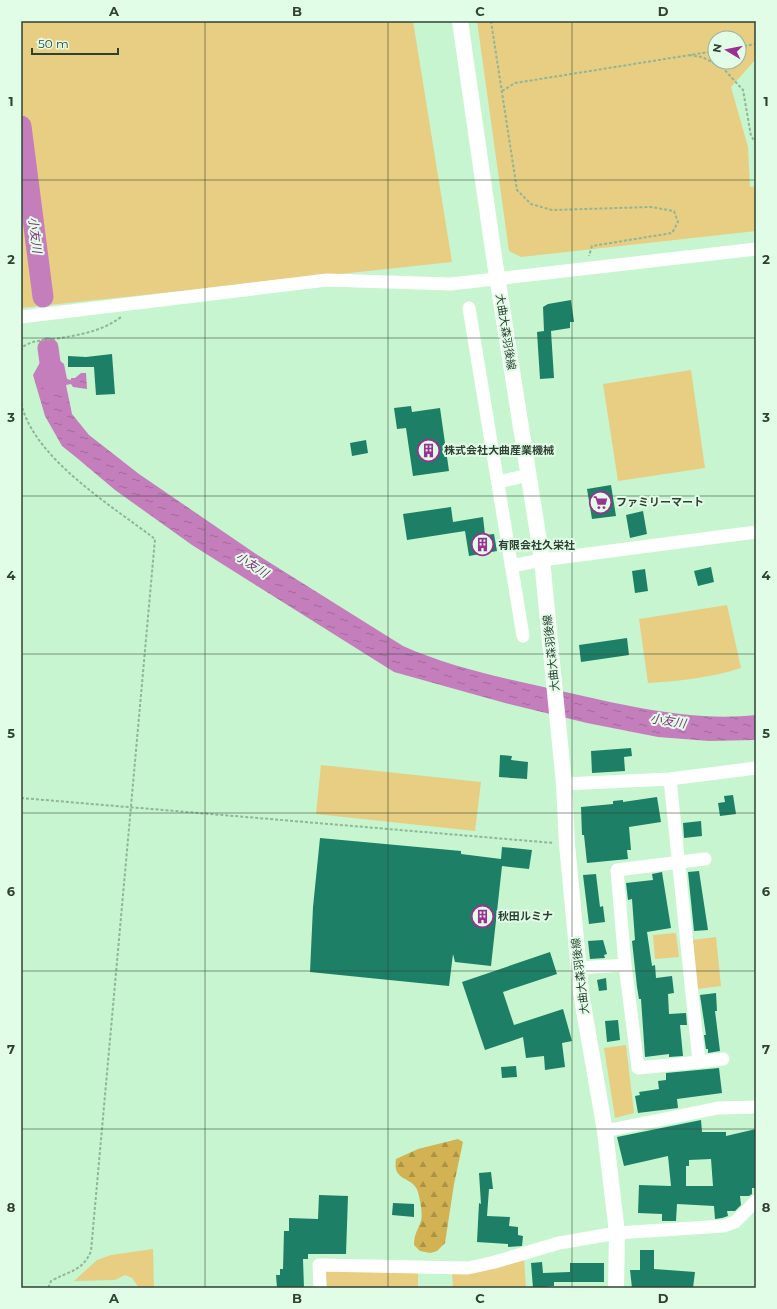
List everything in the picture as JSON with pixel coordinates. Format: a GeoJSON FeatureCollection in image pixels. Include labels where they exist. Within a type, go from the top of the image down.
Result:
{"type":"FeatureCollection","features":[{"type":"Feature","properties":{"kind":"main road","name":"大曲大森羽後線"},"geometry":{"type":"LineString","coordinates":[[460,21],[494,257],[542,560],[564,784],[567,844],[581,993],[605,1131],[617,1233],[616,1288]]}},
{"type":"Feature","properties":{"kind":"street"},"geometry":{"type":"LineString","coordinates":[[21,317],[327,280],[451,284],[756,250]]}},
{"type":"Feature","properties":{"kind":"street"},"geometry":{"type":"LineString","coordinates":[[469,308],[523,636]]}},
{"type":"Feature","properties":{"kind":"street"},"geometry":{"type":"LineString","coordinates":[[498,482],[529,475]]}},
{"type":"Feature","properties":{"kind":"street"},"geometry":{"type":"LineString","coordinates":[[511,566],[542,560],[756,532]]}},
{"type":"Feature","properties":{"kind":"street"},"geometry":{"type":"LineString","coordinates":[[564,784],[670,779],[756,768]]}},
{"type":"Feature","properties":{"kind":"street"},"geometry":{"type":"LineString","coordinates":[[670,779],[699,1062]]}},
{"type":"Feature","properties":{"kind":"street"},"geometry":{"type":"LineString","coordinates":[[705,859],[617,870],[625,965],[638,1068],[723,1059]]}},
{"type":"Feature","properties":{"kind":"street"},"geometry":{"type":"LineString","coordinates":[[579,968],[625,965]]}},
{"type":"Feature","properties":{"kind":"street"},"geometry":{"type":"LineString","coordinates":[[605,1131],[718,1108],[756,1107]]}},
{"type":"Feature","properties":{"kind":"street"},"geometry":{"type":"LineString","coordinates":[[320,1288],[319,1265],[468,1268],[495,1262],[559,1243],[617,1233],[724,1226],[735,1222],[756,1201]]}},
{"type":"Feature","properties":{"kind":"path"},"geometry":{"type":"LineString","coordinates":[[491,21],[517,190],[531,204],[552,210],[652,207],[674,210],[678,222],[672,233],[592,246],[585,268]]}},
{"type":"Feature","properties":{"kind":"path"},"geometry":{"type":"LineString","coordinates":[[502,91],[514,83],[707,51]]}},
{"type":"Feature","properties":{"kind":"path"},"geometry":{"type":"LineString","coordinates":[[686,55],[702,57],[722,67],[743,90],[751,136],[756,143]]}},
{"type":"Feature","properties":{"kind":"path"},"geometry":{"type":"LineString","coordinates":[[21,351],[24,346],[32,342],[94,331],[110,325],[123,316]]}},
{"type":"Feature","properties":{"kind":"path"},"geometry":{"type":"LineString","coordinates":[[21,373],[22,408],[32,431],[59,464],[155,539],[91,1251],[82,1267],[51,1281],[48,1288]]}},
{"type":"Feature","properties":{"kind":"path"},"geometry":{"type":"LineString","coordinates":[[21,798],[130,809],[567,844]]}},
{"type":"Feature","properties":{"kind":"shaded area"},"geometry":{"type":"Polygon","coordinates":[[[21,21],[413,21],[452,262],[21,308],[21,21]]]}},
{"type":"Feature","properties":{"kind":"shaded area"},"geometry":{"type":"Polygon","coordinates":[[[477,21],[756,21],[756,59],[747,69],[747,30],[707,30],[707,70],[746,70],[731,87],[748,147],[750,187],[756,186],[756,231],[521,257],[509,251],[477,21]]]}},
{"type":"Feature","properties":{"kind":"shaded area"},"geometry":{"type":"Polygon","coordinates":[[[691,370],[705,468],[618,481],[603,384],[691,370]]]}},
{"type":"Feature","properties":{"kind":"shaded area"},"geometry":{"type":"Polygon","coordinates":[[[727,605],[741,668],[695,678],[648,683],[639,619],[727,605]]]}},
{"type":"Feature","properties":{"kind":"shaded area"},"geometry":{"type":"Polygon","coordinates":[[[321,765],[481,782],[475,831],[316,814],[321,765]]]}},
{"type":"Feature","properties":{"kind":"shaded area"},"geometry":{"type":"Polygon","coordinates":[[[676,933],[679,957],[655,959],[653,935],[676,933]]]}},
{"type":"Feature","properties":{"kind":"shaded area"},"geometry":{"type":"Polygon","coordinates":[[[716,937],[721,986],[697,989],[692,940],[716,937]]]}},
{"type":"Feature","properties":{"kind":"shaded area"},"geometry":{"type":"Polygon","coordinates":[[[626,1045],[634,1113],[615,1118],[604,1048],[626,1045]]]}},
{"type":"Feature","properties":{"kind":"shaded area"},"geometry":{"type":"Polygon","coordinates":[[[153,1249],[154,1288],[139,1288],[132,1278],[125,1275],[115,1280],[74,1281],[97,1260],[111,1255],[153,1249]]]}},
{"type":"Feature","properties":{"kind":"shaded area"},"geometry":{"type":"Polygon","coordinates":[[[524,1259],[526,1288],[453,1288],[452,1272],[524,1259]]]}},
{"type":"Feature","properties":{"kind":"shaded area"},"geometry":{"type":"Polygon","coordinates":[[[326,1271],[418,1273],[418,1288],[327,1288],[326,1271]]]}},
{"type":"Feature","properties":{"kind":"green space"},"geometry":{"type":"Polygon","coordinates":[[[458,1139],[463,1142],[454,1184],[445,1243],[437,1251],[430,1253],[420,1251],[414,1245],[415,1235],[422,1218],[418,1192],[412,1183],[400,1176],[397,1172],[396,1159],[418,1149],[458,1139]]]}},
{"type":"Feature","properties":{"kind":"water"},"geometry":{"type":"Polygon","coordinates":[[[54,356],[64,364],[67,379],[71,380],[71,378],[75,378],[81,373],[86,373],[87,389],[73,387],[71,384],[66,385],[72,414],[89,435],[139,474],[256,554],[403,646],[461,667],[633,707],[707,716],[731,717],[756,715],[756,740],[709,741],[658,737],[587,723],[505,703],[394,672],[192,545],[115,490],[62,446],[45,416],[33,375],[43,357],[54,356]]]}},
{"type":"Feature","properties":{"kind":"building"},"geometry":{"type":"Polygon","coordinates":[[[571,300],[574,322],[570,322],[570,328],[551,331],[554,378],[540,379],[537,332],[544,331],[543,307],[548,304],[571,300]]]}},
{"type":"Feature","properties":{"kind":"building"},"geometry":{"type":"Polygon","coordinates":[[[112,354],[115,394],[96,395],[94,367],[68,367],[68,356],[86,357],[112,354]]]}},
{"type":"Feature","properties":{"kind":"building","name":"株式会社大曲産業機械"},"geometry":{"type":"Polygon","coordinates":[[[411,406],[412,412],[440,408],[449,471],[413,476],[406,428],[397,429],[394,408],[411,406]]]}},
{"type":"Feature","properties":{"kind":"building"},"geometry":{"type":"Polygon","coordinates":[[[366,440],[368,453],[352,456],[350,443],[366,440]]]}},
{"type":"Feature","properties":{"kind":"building","name":"ファミリーマート"},"geometry":{"type":"Polygon","coordinates":[[[611,485],[616,516],[592,519],[587,489],[611,485]]]}},
{"type":"Feature","properties":{"kind":"building"},"geometry":{"type":"Polygon","coordinates":[[[451,507],[453,522],[483,517],[485,535],[494,534],[497,551],[469,556],[465,531],[407,540],[403,514],[451,507]]]}},
{"type":"Feature","properties":{"kind":"building"},"geometry":{"type":"Polygon","coordinates":[[[643,511],[647,534],[630,538],[626,515],[643,511]]]}},
{"type":"Feature","properties":{"kind":"building"},"geometry":{"type":"Polygon","coordinates":[[[711,567],[714,582],[698,586],[694,571],[711,567]]]}},
{"type":"Feature","properties":{"kind":"building"},"geometry":{"type":"Polygon","coordinates":[[[645,569],[648,591],[635,593],[632,571],[645,569]]]}},
{"type":"Feature","properties":{"kind":"building"},"geometry":{"type":"Polygon","coordinates":[[[627,638],[629,655],[581,662],[579,645],[627,638]]]}},
{"type":"Feature","properties":{"kind":"building"},"geometry":{"type":"Polygon","coordinates":[[[631,748],[632,756],[624,757],[625,771],[592,773],[591,751],[631,748]]]}},
{"type":"Feature","properties":{"kind":"building"},"geometry":{"type":"Polygon","coordinates":[[[500,755],[512,756],[511,760],[528,762],[527,779],[499,777],[500,755]]]}},
{"type":"Feature","properties":{"kind":"building"},"geometry":{"type":"Polygon","coordinates":[[[733,795],[736,814],[720,816],[718,803],[725,802],[724,796],[733,795]]]}},
{"type":"Feature","properties":{"kind":"building"},"geometry":{"type":"Polygon","coordinates":[[[657,797],[661,822],[629,827],[631,850],[627,850],[628,859],[587,863],[584,835],[582,835],[581,807],[613,804],[613,801],[623,800],[623,802],[657,797]]]}},
{"type":"Feature","properties":{"kind":"building"},"geometry":{"type":"Polygon","coordinates":[[[701,821],[702,836],[684,838],[683,823],[701,821]]]}},
{"type":"Feature","properties":{"kind":"building"},"geometry":{"type":"Polygon","coordinates":[[[320,838],[461,851],[461,854],[501,859],[502,847],[532,850],[529,869],[502,866],[491,966],[455,962],[453,954],[449,986],[310,972],[313,907],[320,838]]]}},
{"type":"Feature","properties":{"kind":"building"},"geometry":{"type":"Polygon","coordinates":[[[699,871],[708,930],[694,931],[688,872],[699,871]]]}},
{"type":"Feature","properties":{"kind":"building"},"geometry":{"type":"Polygon","coordinates":[[[662,872],[671,928],[647,932],[652,966],[655,965],[656,978],[672,976],[674,993],[668,994],[669,1014],[686,1013],[687,1025],[680,1025],[683,1056],[669,1057],[669,1054],[645,1057],[641,999],[639,999],[637,987],[632,941],[635,940],[632,899],[628,900],[626,883],[653,880],[652,874],[662,872]]]}},
{"type":"Feature","properties":{"kind":"building"},"geometry":{"type":"Polygon","coordinates":[[[596,874],[600,907],[603,906],[605,922],[589,924],[583,875],[596,874]]]}},
{"type":"Feature","properties":{"kind":"building"},"geometry":{"type":"Polygon","coordinates":[[[603,940],[607,954],[604,955],[605,958],[590,959],[588,941],[603,940]]]}},
{"type":"Feature","properties":{"kind":"building"},"geometry":{"type":"Polygon","coordinates":[[[550,952],[557,974],[503,992],[514,1025],[563,1009],[572,1041],[562,1043],[565,1067],[545,1070],[544,1056],[526,1058],[523,1037],[485,1050],[462,982],[550,952]]]}},
{"type":"Feature","properties":{"kind":"building"},"geometry":{"type":"Polygon","coordinates":[[[606,978],[607,990],[599,991],[597,980],[606,978]]]}},
{"type":"Feature","properties":{"kind":"building"},"geometry":{"type":"Polygon","coordinates":[[[716,993],[717,1011],[715,1011],[720,1051],[708,1053],[704,1035],[706,1035],[700,995],[716,993]]]}},
{"type":"Feature","properties":{"kind":"building"},"geometry":{"type":"Polygon","coordinates":[[[618,1020],[620,1040],[607,1042],[605,1021],[618,1020]]]}},
{"type":"Feature","properties":{"kind":"building"},"geometry":{"type":"Polygon","coordinates":[[[516,1066],[517,1077],[502,1078],[501,1067],[516,1066]]]}},
{"type":"Feature","properties":{"kind":"building"},"geometry":{"type":"Polygon","coordinates":[[[719,1068],[722,1093],[677,1099],[678,1108],[638,1113],[635,1096],[640,1095],[639,1092],[659,1089],[658,1081],[666,1080],[666,1073],[719,1068]]]}},
{"type":"Feature","properties":{"kind":"building"},"geometry":{"type":"Polygon","coordinates":[[[701,1120],[702,1132],[726,1132],[726,1136],[756,1129],[756,1188],[752,1188],[752,1194],[749,1196],[740,1196],[741,1205],[735,1211],[727,1211],[728,1216],[722,1218],[715,1219],[714,1206],[677,1204],[676,1221],[662,1221],[662,1214],[638,1213],[639,1185],[671,1186],[668,1156],[624,1166],[617,1137],[701,1120]],[[711,1159],[689,1160],[689,1166],[686,1166],[686,1186],[713,1186],[711,1159]]]}},
{"type":"Feature","properties":{"kind":"building"},"geometry":{"type":"Polygon","coordinates":[[[491,1172],[493,1189],[489,1189],[487,1216],[510,1217],[509,1226],[518,1227],[518,1235],[523,1236],[522,1246],[508,1247],[508,1244],[477,1242],[479,1203],[481,1204],[479,1173],[491,1172]]]}},
{"type":"Feature","properties":{"kind":"building"},"geometry":{"type":"Polygon","coordinates":[[[319,1195],[348,1196],[346,1254],[308,1254],[308,1259],[303,1259],[304,1288],[277,1288],[276,1275],[280,1275],[280,1269],[283,1269],[284,1231],[289,1231],[289,1218],[318,1219],[319,1195]]]}},
{"type":"Feature","properties":{"kind":"building"},"geometry":{"type":"Polygon","coordinates":[[[393,1203],[414,1204],[414,1217],[392,1215],[393,1203]]]}},
{"type":"Feature","properties":{"kind":"building"},"geometry":{"type":"Polygon","coordinates":[[[640,1250],[654,1250],[654,1269],[695,1272],[693,1288],[632,1288],[630,1270],[640,1270],[640,1250]]]}},
{"type":"Feature","properties":{"kind":"building"},"geometry":{"type":"Polygon","coordinates":[[[542,1262],[543,1273],[570,1272],[570,1263],[604,1263],[604,1282],[554,1282],[554,1286],[533,1288],[531,1263],[542,1262]]]}},
{"type":"Feature","properties":{"kind":"waterway","name":"小友川"},"geometry":{"type":"LineString","coordinates":[[21,126],[43,297]]}},
{"type":"Feature","properties":{"kind":"waterway","name":"小友川"},"geometry":{"type":"LineString","coordinates":[[48,348],[53,384]]}},
{"type":"Feature","properties":{"kind":"place","name":"株式会社大曲産業機械"},"geometry":{"type":"Point","coordinates":[428,450]}},
{"type":"Feature","properties":{"kind":"place","name":"ファミリーマート"},"geometry":{"type":"Point","coordinates":[601,502]}},
{"type":"Feature","properties":{"kind":"place","name":"有限会社久栄社"},"geometry":{"type":"Point","coordinates":[482,545]}},
{"type":"Feature","properties":{"kind":"place","name":"秋田ルミナ"},"geometry":{"type":"Point","coordinates":[483,916]}}]}
